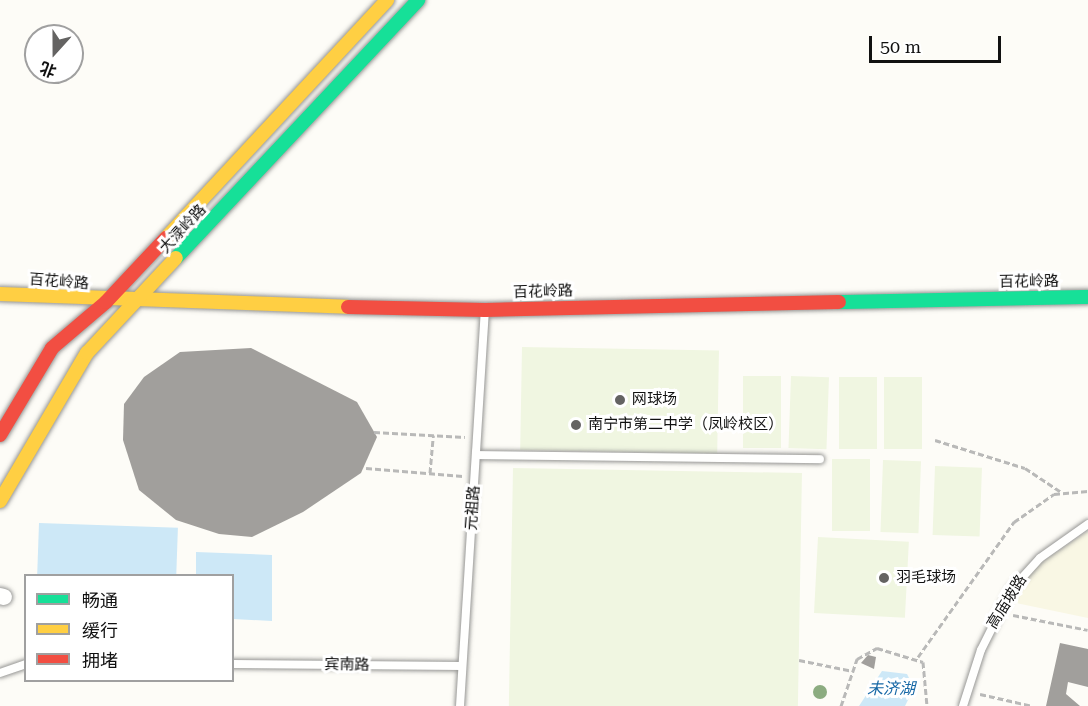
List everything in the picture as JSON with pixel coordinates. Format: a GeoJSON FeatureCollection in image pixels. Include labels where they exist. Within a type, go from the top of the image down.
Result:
{"type":"FeatureCollection","features":[{"type":"Feature","properties":{"kind":"street","name":"大渌岭路"},"geometry":{"type":"LineString","coordinates":[[0,435],[52,348],[106,302],[387,0]]}},
{"type":"Feature","properties":{"kind":"street","name":"大渌岭路"},"geometry":{"type":"LineString","coordinates":[[0,501],[87,352],[138,303],[418,0]]}},
{"type":"Feature","properties":{"kind":"street","name":"百花岭路"},"geometry":{"type":"LineString","coordinates":[[0,294],[106,302],[484,310],[1088,297]]}},
{"type":"Feature","properties":{"kind":"lane","name":"元祖路"},"geometry":{"type":"LineString","coordinates":[[460,706],[484,310]]}},
{"type":"Feature","properties":{"kind":"lane"},"geometry":{"type":"LineString","coordinates":[[476,455],[820,459]]}},
{"type":"Feature","properties":{"kind":"lane","name":"高庙坡路"},"geometry":{"type":"LineString","coordinates":[[963,706],[967,690],[999,612],[1030,566],[1088,524]]}},
{"type":"Feature","properties":{"kind":"lane","name":"宾南路"},"geometry":{"type":"LineString","coordinates":[[234,664],[462,666]]}},
{"type":"Feature","properties":{"kind":"lane"},"geometry":{"type":"LineString","coordinates":[[0,673],[24,665]]}},
{"type":"Feature","properties":{"kind":"path"},"geometry":{"type":"LineString","coordinates":[[374,432],[477,437]]}},
{"type":"Feature","properties":{"kind":"path"},"geometry":{"type":"LineString","coordinates":[[430,473],[433,435]]}},
{"type":"Feature","properties":{"kind":"path"},"geometry":{"type":"LineString","coordinates":[[935,440],[1025,468],[1061,492]]}},
{"type":"Feature","properties":{"kind":"path"},"geometry":{"type":"LineString","coordinates":[[366,468],[475,477]]}},
{"type":"Feature","properties":{"kind":"path"},"geometry":{"type":"LineString","coordinates":[[918,657],[1001,536],[1036,504],[1061,492],[1088,491]]}},
{"type":"Feature","properties":{"kind":"path"},"geometry":{"type":"LineString","coordinates":[[999,612],[1088,630]]}},
{"type":"Feature","properties":{"kind":"path"},"geometry":{"type":"LineString","coordinates":[[841,706],[860,655],[871,649],[918,657],[927,672],[927,706]]}},
{"type":"Feature","properties":{"kind":"path"},"geometry":{"type":"LineString","coordinates":[[799,660],[853,671]]}},
{"type":"Feature","properties":{"kind":"path"},"geometry":{"type":"LineString","coordinates":[[967,690],[1033,706]]}},
{"type":"Feature","properties":{"kind":"shaded area"},"geometry":{"type":"Polygon","coordinates":[[[1088,531],[1088,618],[1011,602],[1033,568],[1088,531]]]}},
{"type":"Feature","properties":{"kind":"green space","name":"网球场"},"geometry":{"type":"Polygon","coordinates":[[[522,347],[719,350],[717,453],[520,450],[522,347]]]}},
{"type":"Feature","properties":{"kind":"green space"},"geometry":{"type":"Polygon","coordinates":[[[743,376],[781,376],[781,448],[743,448],[743,376]]]}},
{"type":"Feature","properties":{"kind":"green space"},"geometry":{"type":"Polygon","coordinates":[[[791,376],[829,377],[826,449],[788,448],[791,376]]]}},
{"type":"Feature","properties":{"kind":"green space"},"geometry":{"type":"Polygon","coordinates":[[[839,377],[877,377],[877,449],[839,449],[839,377]]]}},
{"type":"Feature","properties":{"kind":"green space"},"geometry":{"type":"Polygon","coordinates":[[[884,377],[922,377],[922,449],[884,449],[884,377]]]}},
{"type":"Feature","properties":{"kind":"green space"},"geometry":{"type":"Polygon","coordinates":[[[832,459],[870,459],[870,531],[832,531],[832,459]]]}},
{"type":"Feature","properties":{"kind":"green space"},"geometry":{"type":"Polygon","coordinates":[[[883,460],[921,461],[918,533],[880,532],[883,460]]]}},
{"type":"Feature","properties":{"kind":"green space"},"geometry":{"type":"Polygon","coordinates":[[[935,466],[982,468],[980,537],[933,535],[935,466]]]}},
{"type":"Feature","properties":{"kind":"green space"},"geometry":{"type":"Polygon","coordinates":[[[513,468],[802,473],[798,706],[509,706],[513,468]]]}},
{"type":"Feature","properties":{"kind":"green space"},"geometry":{"type":"Polygon","coordinates":[[[818,537],[909,542],[905,618],[814,613],[818,537]]]}},
{"type":"Feature","properties":{"kind":"water"},"geometry":{"type":"Polygon","coordinates":[[[39,523],[178,528],[176,574],[37,574],[39,523]]]}},
{"type":"Feature","properties":{"kind":"water"},"geometry":{"type":"Polygon","coordinates":[[[196,552],[272,555],[272,621],[234,619],[234,574],[196,574],[196,552]]]}},
{"type":"Feature","properties":{"kind":"water","name":"未济湖"},"geometry":{"type":"Polygon","coordinates":[[[882,671],[907,674],[914,688],[905,706],[859,706],[882,671]]]}},
{"type":"Feature","properties":{"kind":"building"},"geometry":{"type":"Polygon","coordinates":[[[251,348],[357,402],[377,437],[361,473],[303,512],[252,537],[219,534],[176,520],[139,490],[123,440],[124,404],[144,377],[180,352],[251,348]]]}},
{"type":"Feature","properties":{"kind":"building"},"geometry":{"type":"Polygon","coordinates":[[[1060,643],[1088,649],[1088,687],[1068,682],[1066,694],[1080,706],[1046,706],[1060,643]]]}},
{"type":"Feature","properties":{"kind":"building"},"geometry":{"type":"Polygon","coordinates":[[[868,655],[876,657],[874,669],[861,663],[868,655]]]}},
{"type":"Feature","properties":{"kind":"traffic: fast"},"geometry":{"type":"LineString","coordinates":[[176,258],[418,0]]}},
{"type":"Feature","properties":{"kind":"traffic: fast"},"geometry":{"type":"LineString","coordinates":[[839,302],[1088,297]]}},
{"type":"Feature","properties":{"kind":"traffic: slow"},"geometry":{"type":"LineString","coordinates":[[166,238],[387,0]]}},
{"type":"Feature","properties":{"kind":"traffic: slow"},"geometry":{"type":"LineString","coordinates":[[0,501],[87,353],[176,258]]}},
{"type":"Feature","properties":{"kind":"traffic: slow"},"geometry":{"type":"LineString","coordinates":[[0,294],[348,307]]}},
{"type":"Feature","properties":{"kind":"traffic: jam"},"geometry":{"type":"LineString","coordinates":[[0,435],[52,348],[106,302],[166,238]]}},
{"type":"Feature","properties":{"kind":"traffic: jam"},"geometry":{"type":"LineString","coordinates":[[348,307],[485,310],[839,302]]}},
{"type":"Feature","properties":{"kind":"place","name":"网球场"},"geometry":{"type":"Point","coordinates":[620,400]}},
{"type":"Feature","properties":{"kind":"place","name":"南宁市第二中学（凤岭校区）"},"geometry":{"type":"Point","coordinates":[576,425]}},
{"type":"Feature","properties":{"kind":"place","name":"羽毛球场"},"geometry":{"type":"Point","coordinates":[884,578]}}]}
